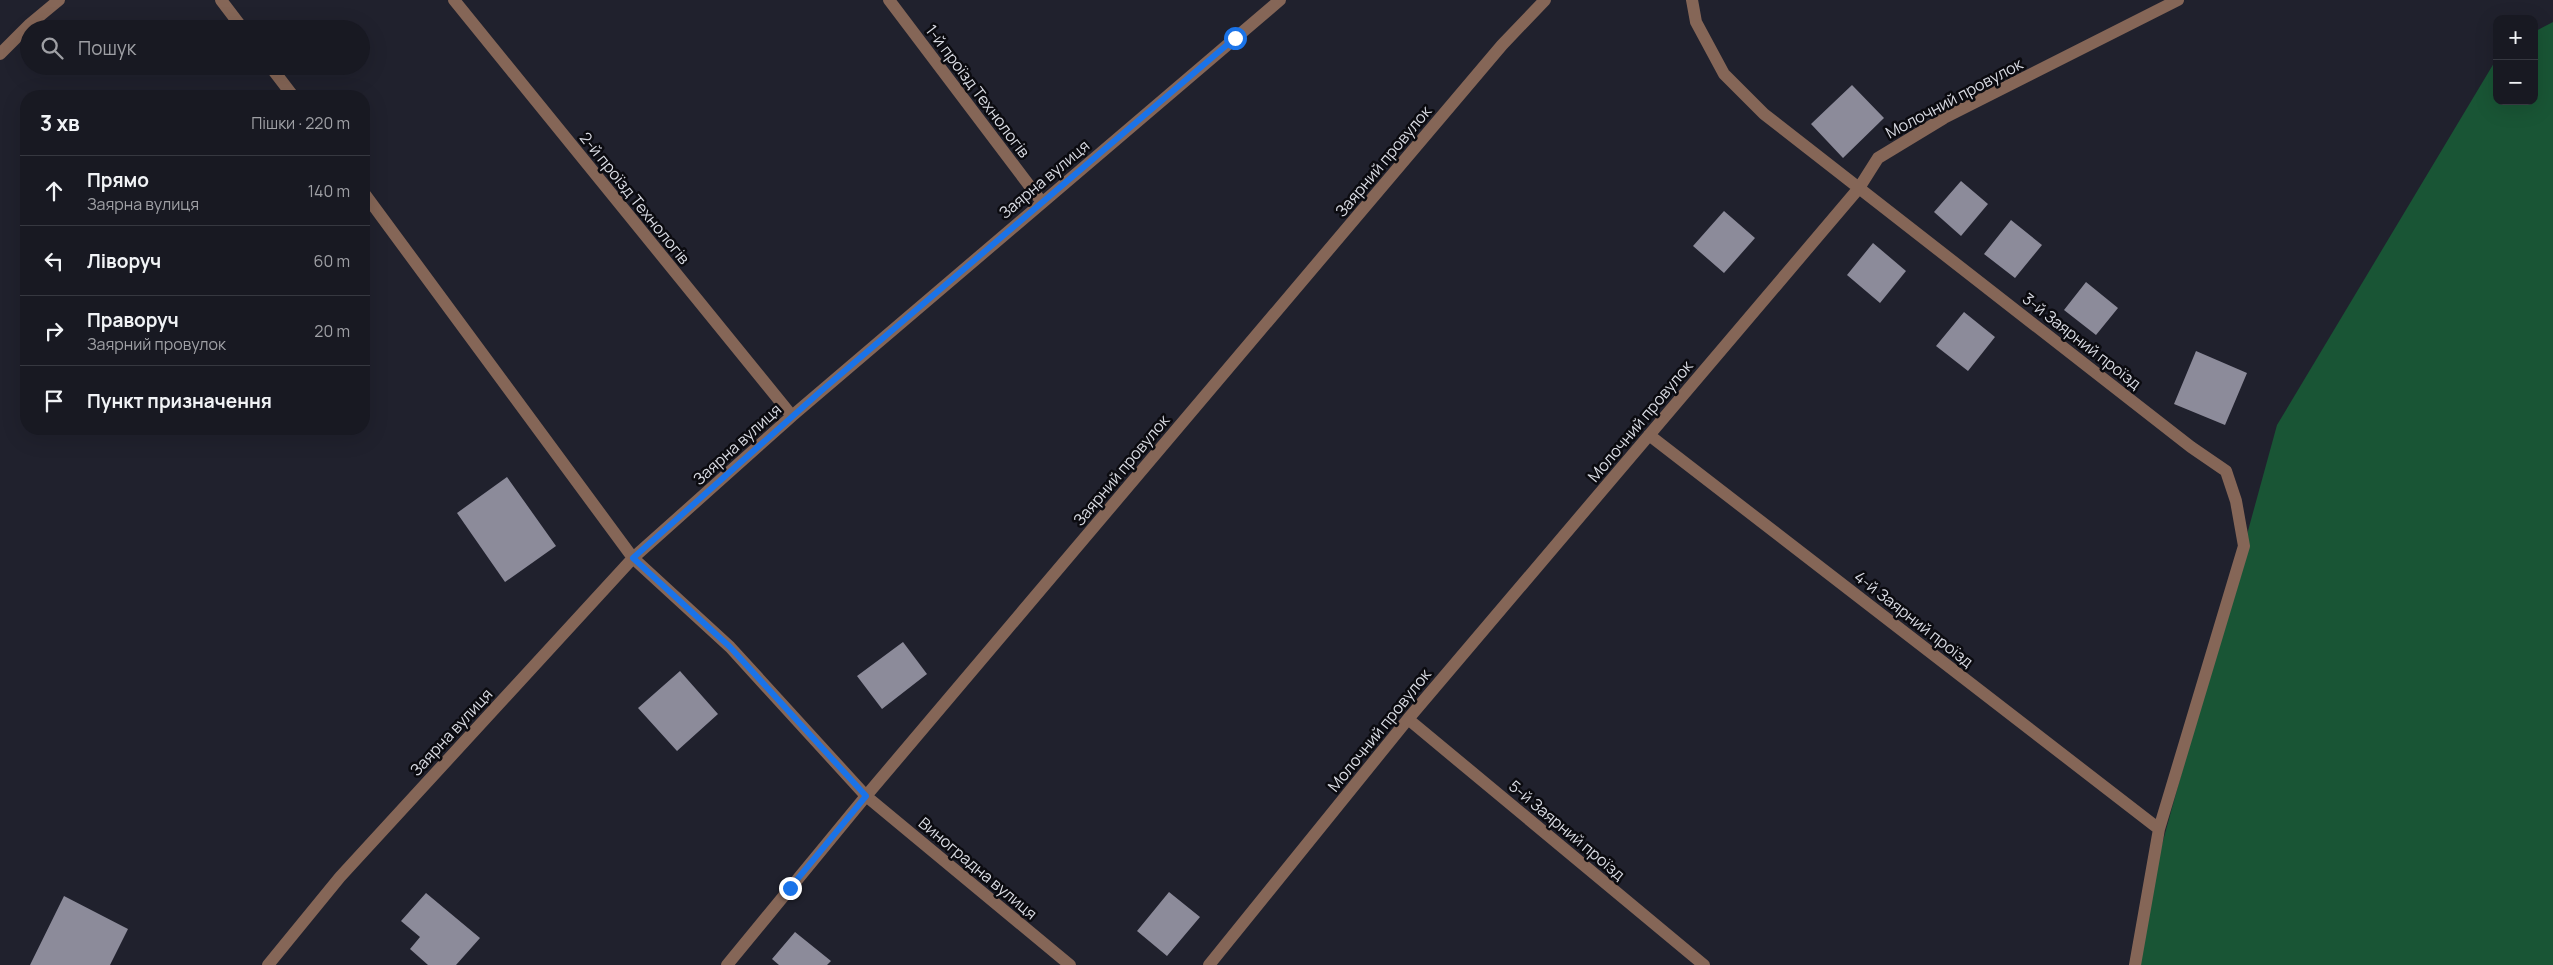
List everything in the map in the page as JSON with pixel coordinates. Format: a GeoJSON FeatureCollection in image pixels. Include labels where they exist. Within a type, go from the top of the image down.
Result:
{"type":"FeatureCollection","features":[{"type":"Feature","properties":{"kind":"street"},"geometry":{"type":"LineString","coordinates":[[35,20],[59,0]]}},
{"type":"Feature","properties":{"kind":"street"},"geometry":{"type":"LineString","coordinates":[[222,0],[236,20]]}},
{"type":"Feature","properties":{"kind":"street","name":"2-й проїзд Технологів"},"geometry":{"type":"LineString","coordinates":[[454,0],[792,416]]}},
{"type":"Feature","properties":{"kind":"street","name":"1-й проїзд Технологів"},"geometry":{"type":"LineString","coordinates":[[889,0],[1041,201]]}},
{"type":"Feature","properties":{"kind":"street","name":"Заярна вулиця"},"geometry":{"type":"LineString","coordinates":[[268,965],[340,877],[633,558],[792,416],[1041,201],[1280,0]]}},
{"type":"Feature","properties":{"kind":"street","name":"Заярний провулок"},"geometry":{"type":"LineString","coordinates":[[727,965],[866,796],[1502,45],[1545,0]]}},
{"type":"Feature","properties":{"kind":"street","name":"3-й Заярний проїзд"},"geometry":{"type":"LineString","coordinates":[[1692,0],[1696,22],[1724,74],[1764,114],[2191,447],[2226,471],[2236,500],[2244,546],[2159,829]]}},
{"type":"Feature","properties":{"kind":"street","name":"Молочний провулок"},"geometry":{"type":"LineString","coordinates":[[1209,965],[1408,719],[1859,188],[1878,158],[1944,118],[2178,0]]}},
{"type":"Feature","properties":{"kind":"street"},"geometry":{"type":"LineString","coordinates":[[0,54],[20,34]]}},
{"type":"Feature","properties":{"kind":"street"},"geometry":{"type":"LineString","coordinates":[[277,75],[288,90]]}},
{"type":"Feature","properties":{"kind":"street","name":"Виноградна вулиця"},"geometry":{"type":"LineString","coordinates":[[370,201],[633,558],[730,647],[866,796],[1070,965]]}},
{"type":"Feature","properties":{"kind":"street","name":"4-й Заярний проїзд"},"geometry":{"type":"LineString","coordinates":[[1649,435],[2159,829]]}},
{"type":"Feature","properties":{"kind":"street","name":"5-й Заярний проїзд"},"geometry":{"type":"LineString","coordinates":[[1408,719],[1704,965]]}},
{"type":"Feature","properties":{"kind":"street"},"geometry":{"type":"LineString","coordinates":[[2135,965],[2159,829]]}},
{"type":"Feature","properties":{"kind":"green space"},"geometry":{"type":"Polygon","coordinates":[[[2553,22],[2553,965],[2137,965],[2155,870],[2277,425],[2493,65],[2493,105],[2538,105],[2538,30],[2553,22]]]}},
{"type":"Feature","properties":{"kind":"building"},"geometry":{"type":"Polygon","coordinates":[[[1852,85],[1884,118],[1843,158],[1811,124],[1852,85]]]}},
{"type":"Feature","properties":{"kind":"building"},"geometry":{"type":"Polygon","coordinates":[[[1961,181],[1988,204],[1961,236],[1934,212],[1961,181]]]}},
{"type":"Feature","properties":{"kind":"building"},"geometry":{"type":"Polygon","coordinates":[[[1724,211],[1755,238],[1724,273],[1693,246],[1724,211]]]}},
{"type":"Feature","properties":{"kind":"building"},"geometry":{"type":"Polygon","coordinates":[[[2011,220],[2042,245],[2015,278],[1984,254],[2011,220]]]}},
{"type":"Feature","properties":{"kind":"building"},"geometry":{"type":"Polygon","coordinates":[[[1873,243],[1906,271],[1880,303],[1847,275],[1873,243]]]}},
{"type":"Feature","properties":{"kind":"building"},"geometry":{"type":"Polygon","coordinates":[[[2086,282],[2118,308],[2096,335],[2064,310],[2086,282]]]}},
{"type":"Feature","properties":{"kind":"building"},"geometry":{"type":"Polygon","coordinates":[[[1964,312],[1995,337],[1968,371],[1936,346],[1964,312]]]}},
{"type":"Feature","properties":{"kind":"building"},"geometry":{"type":"Polygon","coordinates":[[[2196,351],[2247,373],[2225,425],[2174,404],[2196,351]]]}},
{"type":"Feature","properties":{"kind":"building"},"geometry":{"type":"Polygon","coordinates":[[[507,477],[556,546],[505,582],[457,513],[507,477]]]}},
{"type":"Feature","properties":{"kind":"building"},"geometry":{"type":"Polygon","coordinates":[[[903,642],[927,674],[882,709],[857,676],[903,642]]]}},
{"type":"Feature","properties":{"kind":"building"},"geometry":{"type":"Polygon","coordinates":[[[680,671],[718,714],[677,751],[638,708],[680,671]]]}},
{"type":"Feature","properties":{"kind":"building"},"geometry":{"type":"Polygon","coordinates":[[[1169,892],[1200,917],[1167,956],[1137,931],[1169,892]]]}},
{"type":"Feature","properties":{"kind":"building"},"geometry":{"type":"Polygon","coordinates":[[[426,893],[480,938],[456,965],[428,965],[410,949],[420,937],[401,921],[426,893]]]}},
{"type":"Feature","properties":{"kind":"building"},"geometry":{"type":"Polygon","coordinates":[[[64,896],[128,929],[110,965],[30,965],[64,896]]]}},
{"type":"Feature","properties":{"kind":"building"},"geometry":{"type":"Polygon","coordinates":[[[795,932],[831,961],[827,965],[779,965],[772,959],[795,932]]]}},
{"type":"Feature","properties":{"kind":"route"},"geometry":{"type":"LineString","coordinates":[[790,888],[866,796],[730,647],[633,558],[792,416],[1041,201],[1235,38]]}}]}
